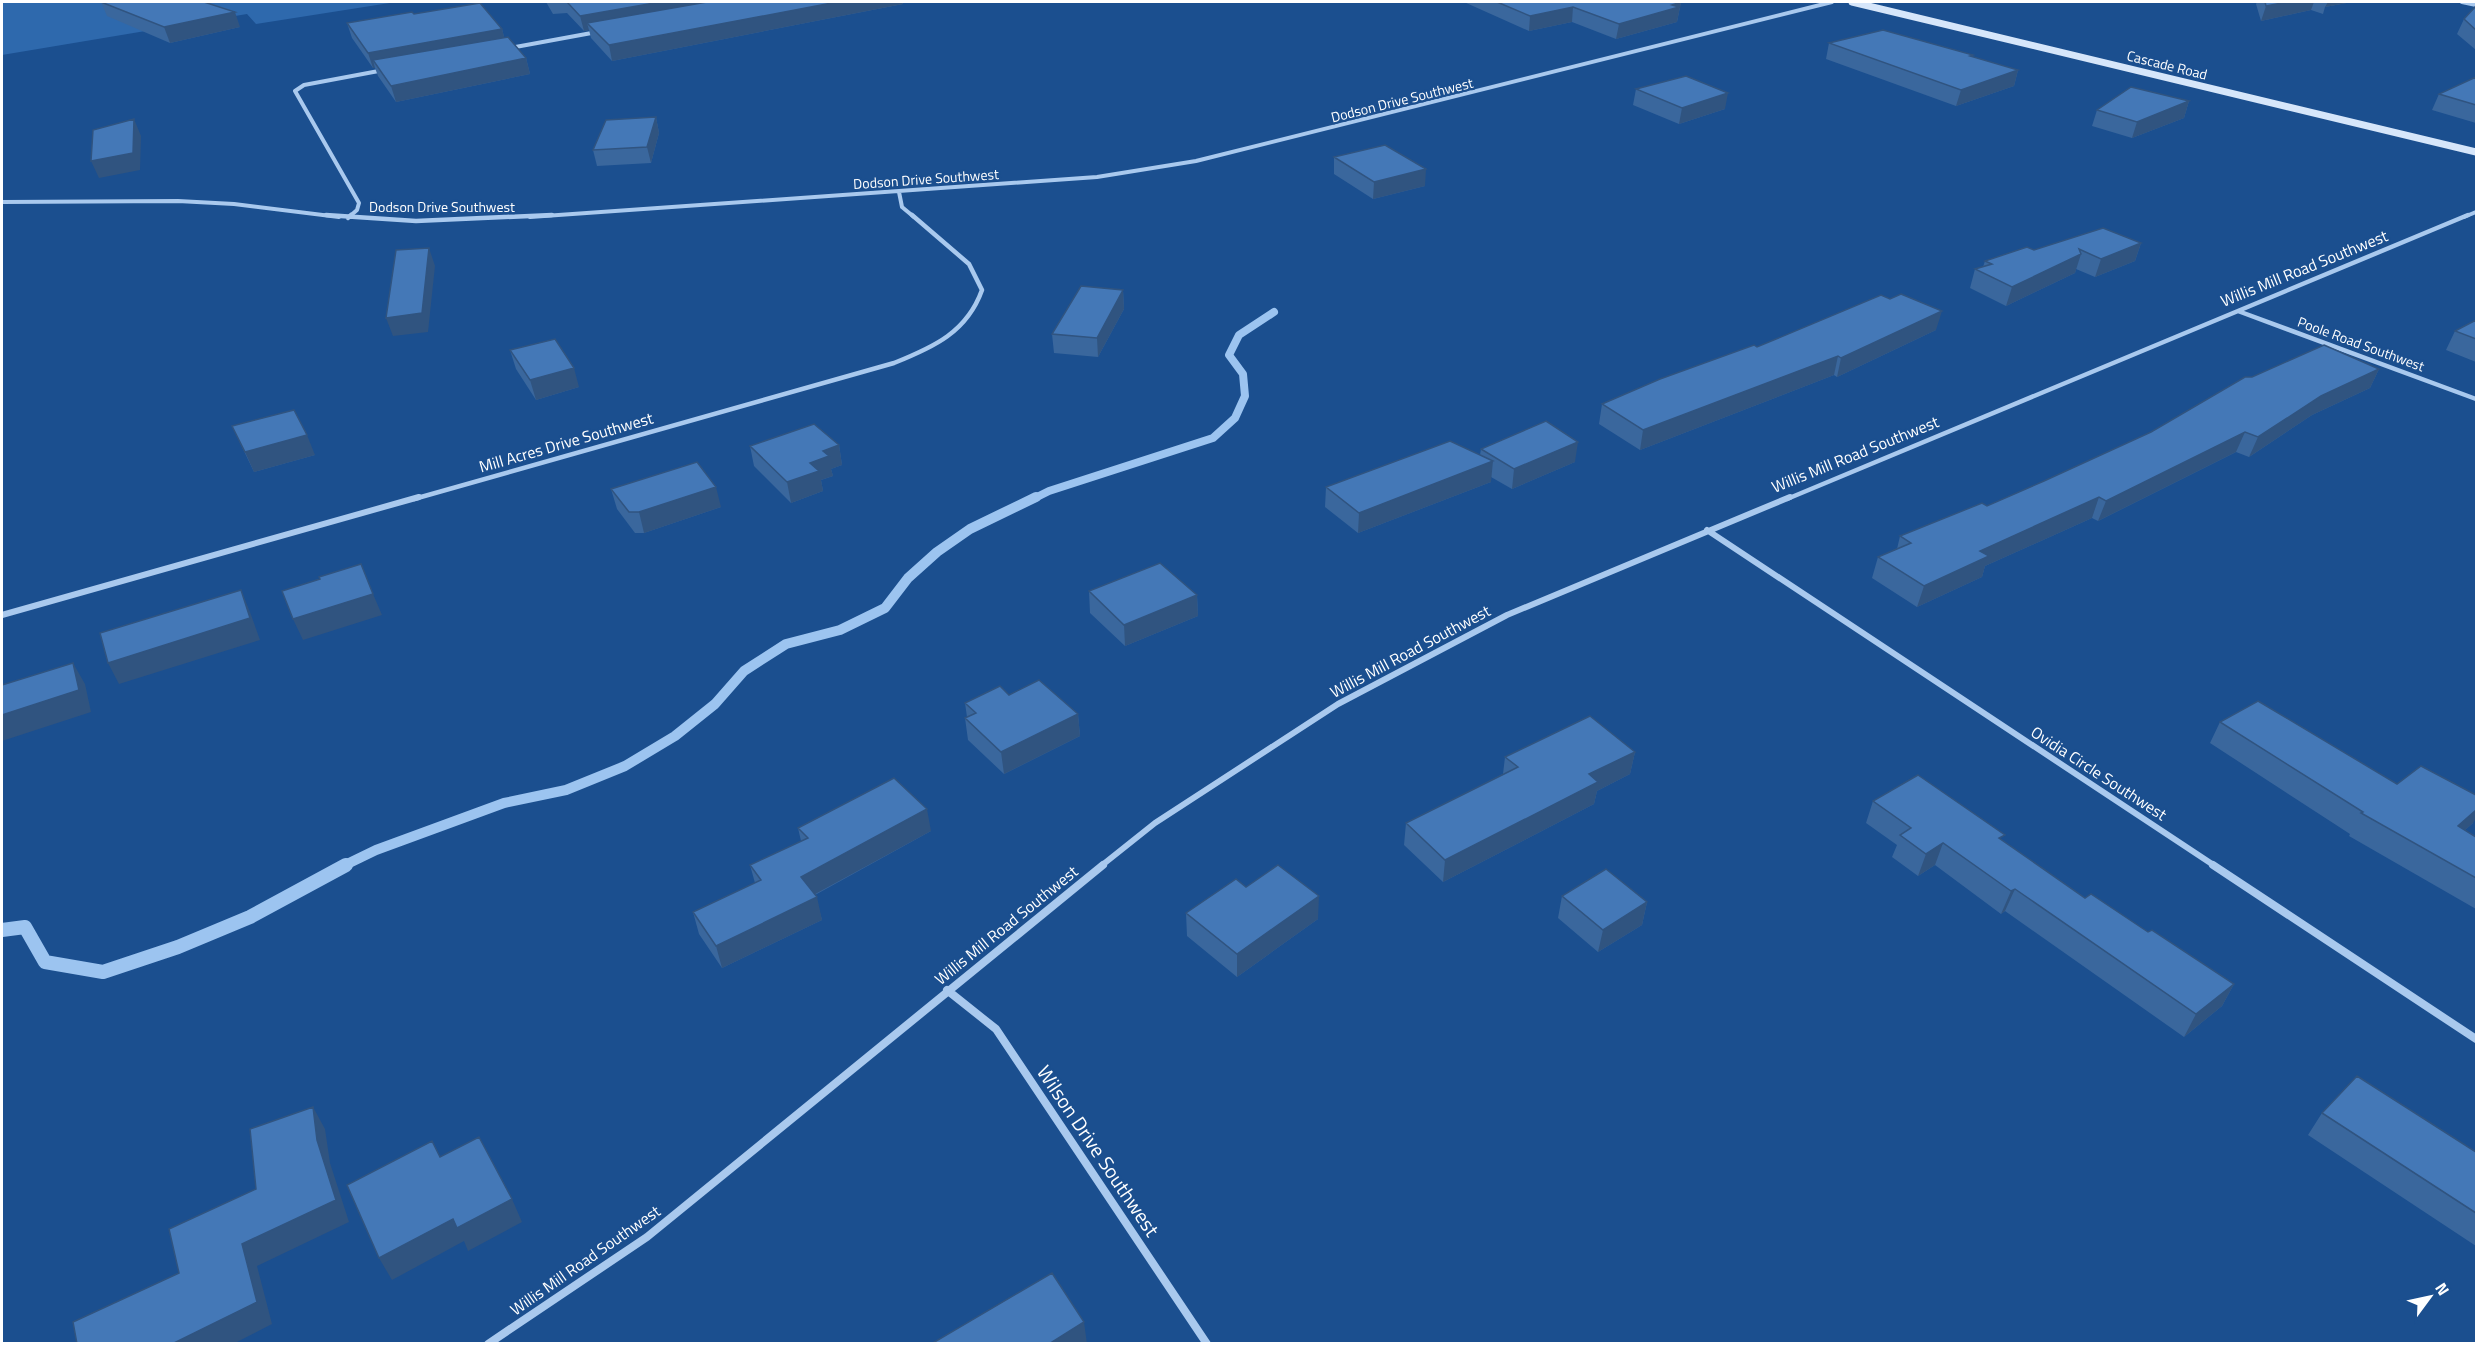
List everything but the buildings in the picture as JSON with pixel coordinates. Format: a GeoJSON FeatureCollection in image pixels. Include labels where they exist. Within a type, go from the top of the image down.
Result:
{"type":"FeatureCollection","features":[{"type":"Feature","properties":{"kind":"main road","name":"Cascade Road"},"geometry":{"type":"LineString","coordinates":[[1852,2],[2476,152]]}},
{"type":"Feature","properties":{"kind":"street","name":"Dodson Drive Southwest"},"geometry":{"type":"LineString","coordinates":[[2,202],[178,201],[234,204],[348,218],[416,221],[528,218],[1096,177],[1196,161],[1832,2]]}},
{"type":"Feature","properties":{"kind":"street"},"geometry":{"type":"LineString","coordinates":[[2462,2],[2476,5]]}},
{"type":"Feature","properties":{"kind":"street"},"geometry":{"type":"LineString","coordinates":[[507,48],[601,31]]}},
{"type":"Feature","properties":{"kind":"street"},"geometry":{"type":"LineString","coordinates":[[348,218],[357,210],[359,203],[296,91],[304,85],[393,69]]}},
{"type":"Feature","properties":{"kind":"street","name":"Mill Acres Drive Southwest"},"geometry":{"type":"LineString","coordinates":[[2,615],[882,367],[932,347],[959,330],[977,309],[982,290],[969,264],[902,207],[898,192]]}},
{"type":"Feature","properties":{"kind":"street","name":"Willis Mill Road Southwest"},"geometry":{"type":"LineString","coordinates":[[488,1344],[647,1237],[947,990],[1155,823],[1338,704],[1507,615],[2476,212]]}},
{"type":"Feature","properties":{"kind":"street","name":"Poole Road Southwest"},"geometry":{"type":"LineString","coordinates":[[2237,310],[2476,399]]}},
{"type":"Feature","properties":{"kind":"street","name":"Ovidia Circle Southwest"},"geometry":{"type":"LineString","coordinates":[[1707,530],[2476,1039]]}},
{"type":"Feature","properties":{"kind":"street","name":"Wilson Drive Southwest"},"geometry":{"type":"LineString","coordinates":[[947,990],[996,1029],[1207,1344]]}},
{"type":"Feature","properties":{"kind":"shaded area"},"geometry":{"type":"Polygon","coordinates":[[[2,2],[396,2],[256,24],[247,14],[2,55],[2,2]]]}},
{"type":"Feature","properties":{"kind":"waterway"},"geometry":{"type":"LineString","coordinates":[[1033,499],[1049,491],[1213,438],[1235,418],[1245,396],[1243,374],[1229,355],[1239,335],[1274,312]]}},
{"type":"Feature","properties":{"kind":"waterway"},"geometry":{"type":"LineString","coordinates":[[343,866],[376,850],[504,803],[566,790],[625,766],[675,736],[715,704],[744,671],[786,644],[840,630],[885,608],[908,578],[937,552],[970,529],[1036,497]]}},
{"type":"Feature","properties":{"kind":"waterway"},"geometry":{"type":"LineString","coordinates":[[2,930],[25,927],[45,962],[103,972],[178,947],[250,917],[346,865]]}}]}
